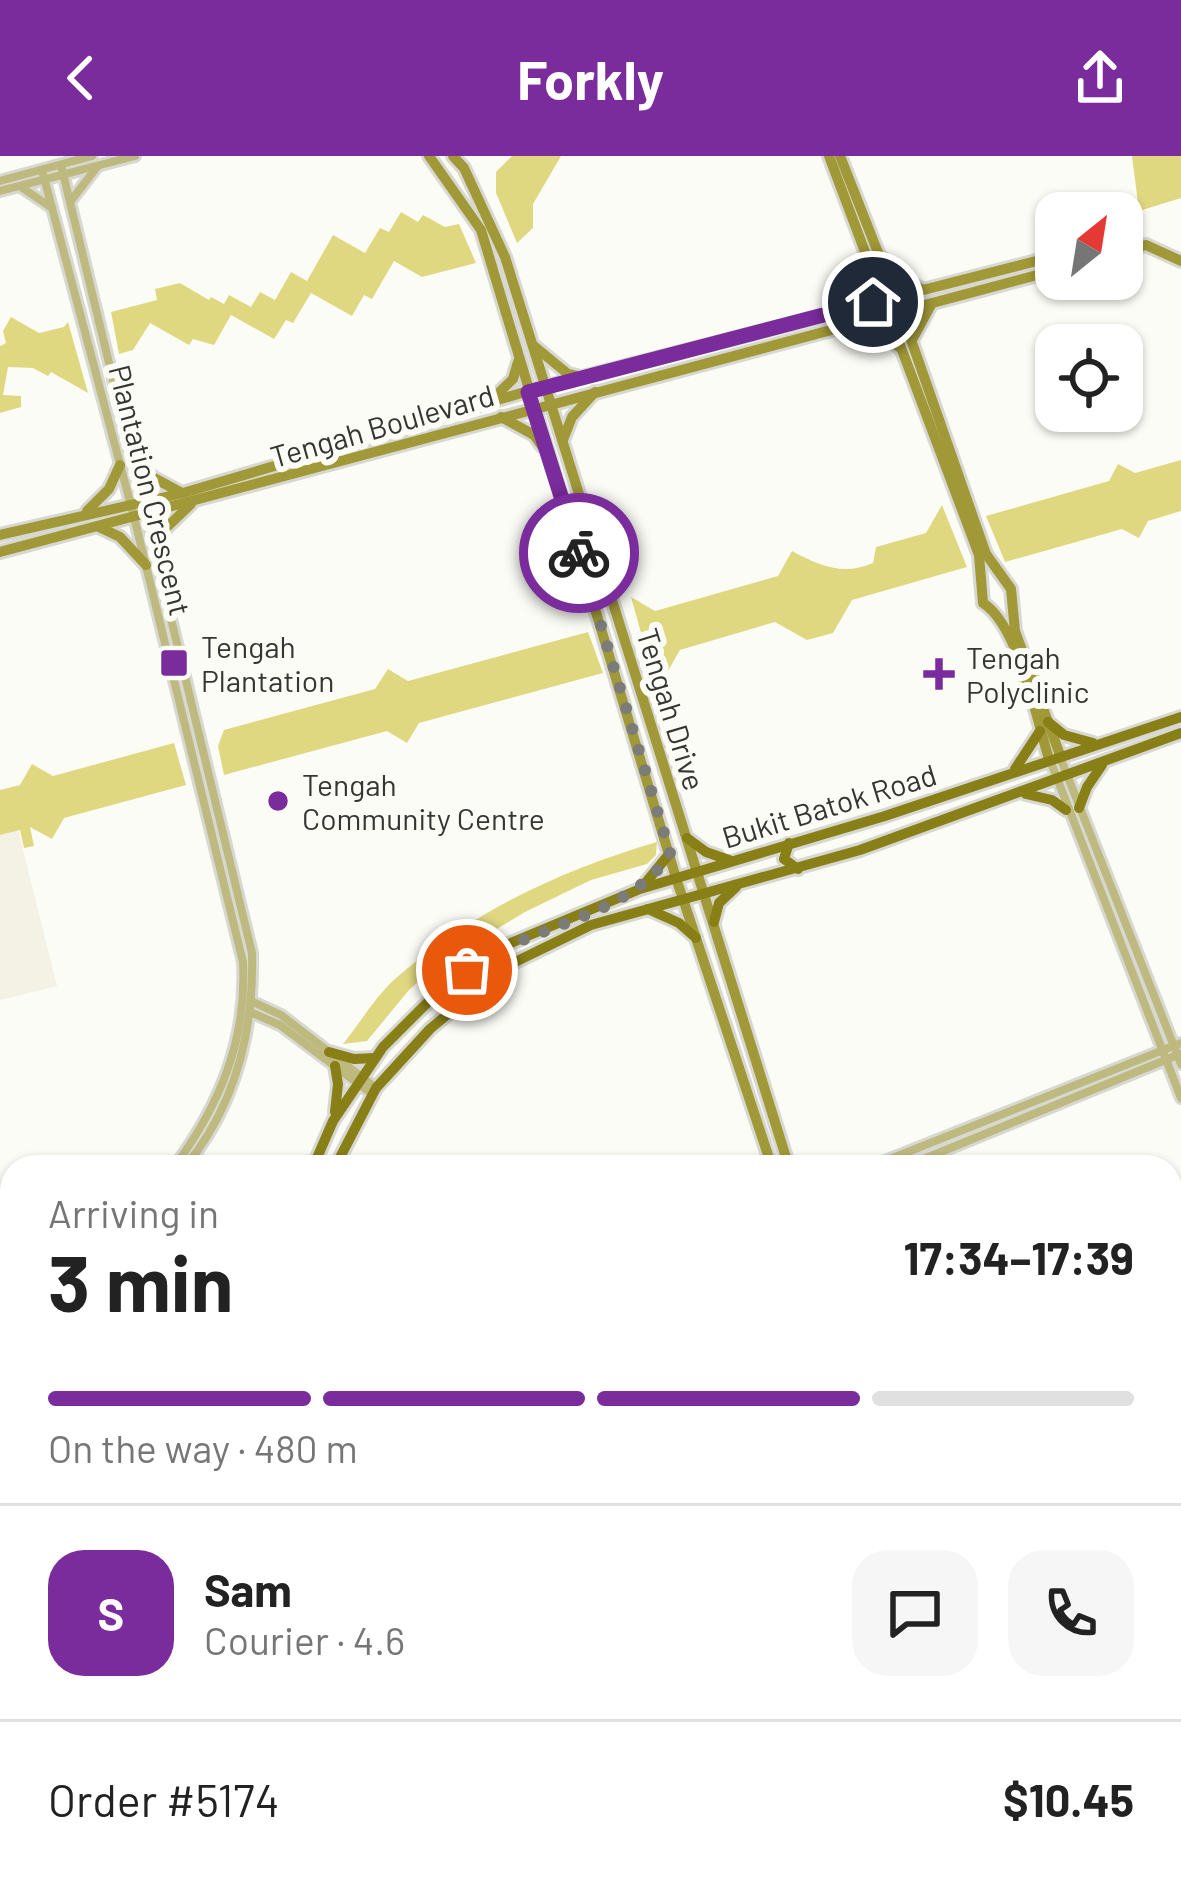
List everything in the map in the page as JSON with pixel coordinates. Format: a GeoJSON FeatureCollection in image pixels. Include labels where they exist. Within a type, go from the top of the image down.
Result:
{"type":"FeatureCollection","features":[{"type":"Feature","properties":{"kind":"main road","name":"Bukit Batok Road"},"geometry":{"type":"LineString","coordinates":[[318,1155],[333,1121],[375,1058],[425,1003],[494,950],[640,889],[885,816],[1181,717]]}},
{"type":"Feature","properties":{"kind":"main road"},"geometry":{"type":"LineString","coordinates":[[1013,772],[1044,727],[1097,743]]}},
{"type":"Feature","properties":{"kind":"main road","name":"Bukit Batok Road"},"geometry":{"type":"LineString","coordinates":[[341,1155],[374,1091],[430,1029],[503,968],[591,925],[892,839],[1181,733]]}},
{"type":"Feature","properties":{"kind":"main road"},"geometry":{"type":"LineString","coordinates":[[1020,794],[1046,797],[1073,809],[1104,763]]}},
{"type":"Feature","properties":{"kind":"main road"},"geometry":{"type":"LineString","coordinates":[[885,816],[895,825],[892,839]]}},
{"type":"Feature","properties":{"kind":"main road"},"geometry":{"type":"LineString","coordinates":[[687,838],[729,860]]}},
{"type":"Feature","properties":{"kind":"main road"},"geometry":{"type":"LineString","coordinates":[[789,843],[784,859],[798,868]]}},
{"type":"Feature","properties":{"kind":"main road"},"geometry":{"type":"LineString","coordinates":[[640,889],[670,853]]}},
{"type":"Feature","properties":{"kind":"main road"},"geometry":{"type":"LineString","coordinates":[[714,922],[723,897],[744,882]]}},
{"type":"Feature","properties":{"kind":"main road"},"geometry":{"type":"LineString","coordinates":[[646,908],[679,923],[696,938]]}},
{"type":"Feature","properties":{"kind":"main road"},"geometry":{"type":"LineString","coordinates":[[329,1052],[354,1059],[375,1058]]}},
{"type":"Feature","properties":{"kind":"main road"},"geometry":{"type":"LineString","coordinates":[[333,1121],[338,1095],[335,1066]]}},
{"type":"Feature","properties":{"kind":"street"},"geometry":{"type":"LineString","coordinates":[[0,186],[135,156]]}},
{"type":"Feature","properties":{"kind":"street","name":"Tengah Drive"},"geometry":{"type":"LineString","coordinates":[[429,156],[482,230],[676,878],[768,1155]]}},
{"type":"Feature","properties":{"kind":"street","name":"Tengah Drive"},"geometry":{"type":"LineString","coordinates":[[453,156],[494,225],[787,1155]]}},
{"type":"Feature","properties":{"kind":"street"},"geometry":{"type":"LineString","coordinates":[[829,156],[868,265],[889,297]]}},
{"type":"Feature","properties":{"kind":"street"},"geometry":{"type":"LineString","coordinates":[[840,156],[979,555],[980,595],[1009,633],[1044,727]]}},
{"type":"Feature","properties":{"kind":"street"},"geometry":{"type":"LineString","coordinates":[[90,157],[88,163],[98,166]]}},
{"type":"Feature","properties":{"kind":"street"},"geometry":{"type":"LineString","coordinates":[[62,170],[90,157]]}},
{"type":"Feature","properties":{"kind":"street"},"geometry":{"type":"LineString","coordinates":[[70,202],[98,166]]}},
{"type":"Feature","properties":{"kind":"street","name":"Plantation Crescent"},"geometry":{"type":"LineString","coordinates":[[62,170],[135,460],[146,565],[252,953],[249,1000],[230,1091],[195,1155]]}},
{"type":"Feature","properties":{"kind":"street"},"geometry":{"type":"LineString","coordinates":[[0,186],[19,186],[44,175]]}},
{"type":"Feature","properties":{"kind":"street","name":"Plantation Crescent"},"geometry":{"type":"LineString","coordinates":[[44,175],[120,465],[157,553],[233,894]]}},
{"type":"Feature","properties":{"kind":"street"},"geometry":{"type":"LineString","coordinates":[[19,186],[53,209]]}},
{"type":"Feature","properties":{"kind":"street"},"geometry":{"type":"LineString","coordinates":[[1143,246],[1181,261]]}},
{"type":"Feature","properties":{"kind":"street"},"geometry":{"type":"LineString","coordinates":[[876,252],[905,280],[922,288]]}},
{"type":"Feature","properties":{"kind":"street","name":"Tengah Boulevard"},"geometry":{"type":"LineString","coordinates":[[188,498],[484,404],[1035,261]]}},
{"type":"Feature","properties":{"kind":"street"},"geometry":{"type":"LineString","coordinates":[[844,309],[861,289],[868,265]]}},
{"type":"Feature","properties":{"kind":"street","name":"Tengah Boulevard"},"geometry":{"type":"LineString","coordinates":[[0,536],[84,513],[138,509],[188,498],[1035,275]]}},
{"type":"Feature","properties":{"kind":"street"},"geometry":{"type":"LineString","coordinates":[[79,303],[85,308],[92,302]]}},
{"type":"Feature","properties":{"kind":"street"},"geometry":{"type":"LineString","coordinates":[[906,345],[933,302]]}},
{"type":"Feature","properties":{"kind":"street"},"geometry":{"type":"LineString","coordinates":[[855,323],[906,345],[986,554],[1010,589],[1015,631],[1054,757],[1181,1098]]}},
{"type":"Feature","properties":{"kind":"street"},"geometry":{"type":"LineString","coordinates":[[532,344],[568,374],[583,378]]}},
{"type":"Feature","properties":{"kind":"street"},"geometry":{"type":"LineString","coordinates":[[484,404],[513,379],[519,359]]}},
{"type":"Feature","properties":{"kind":"street"},"geometry":{"type":"LineString","coordinates":[[563,444],[572,417],[597,390]]}},
{"type":"Feature","properties":{"kind":"street"},"geometry":{"type":"LineString","coordinates":[[501,417],[534,435],[548,455]]}},
{"type":"Feature","properties":{"kind":"street"},"geometry":{"type":"LineString","coordinates":[[135,460],[188,498],[166,528],[157,553]]}},
{"type":"Feature","properties":{"kind":"street"},"geometry":{"type":"LineString","coordinates":[[84,513],[109,489],[120,465]]}},
{"type":"Feature","properties":{"kind":"street","name":"Tengah Boulevard"},"geometry":{"type":"LineString","coordinates":[[0,552],[96,526],[138,509]]}},
{"type":"Feature","properties":{"kind":"street"},"geometry":{"type":"LineString","coordinates":[[96,526],[120,537],[146,565]]}},
{"type":"Feature","properties":{"kind":"street"},"geometry":{"type":"LineString","coordinates":[[994,610],[1010,602]]}},
{"type":"Feature","properties":{"kind":"street"},"geometry":{"type":"LineString","coordinates":[[902,1155],[1179,1053],[1073,809]]}},
{"type":"Feature","properties":{"kind":"street"},"geometry":{"type":"LineString","coordinates":[[249,1000],[280,1015],[359,1080]]}},
{"type":"Feature","properties":{"kind":"street"},"geometry":{"type":"LineString","coordinates":[[247,1012],[280,1025],[374,1091]]}},
{"type":"Feature","properties":{"kind":"street","name":"Plantation Crescent"},"geometry":{"type":"LineString","coordinates":[[183,1155],[223,1088],[247,1012]]}},
{"type":"Feature","properties":{"kind":"street"},"geometry":{"type":"LineString","coordinates":[[934,1155],[1164,1056]]}},
{"type":"Feature","properties":{"kind":"shaded area"},"geometry":{"type":"Polygon","coordinates":[[[512,156],[561,156],[533,204],[533,228],[517,243],[496,193],[496,172],[512,156]]]}},
{"type":"Feature","properties":{"kind":"shaded area"},"geometry":{"type":"Polygon","coordinates":[[[1132,156],[1181,156],[1181,198],[1143,210],[1143,192],[1137,192],[1132,156]]]}},
{"type":"Feature","properties":{"kind":"shaded area"},"geometry":{"type":"Polygon","coordinates":[[[401,212],[418,222],[423,215],[445,227],[459,224],[476,263],[422,277],[394,261],[372,299],[364,295],[352,316],[311,293],[293,323],[286,320],[274,339],[231,315],[214,345],[193,339],[189,345],[150,323],[133,350],[119,354],[111,312],[157,300],[155,289],[180,283],[209,300],[224,304],[229,295],[251,307],[260,292],[275,300],[291,272],[307,281],[333,235],[365,253],[380,228],[389,232],[401,212]]]}},
{"type":"Feature","properties":{"kind":"shaded area"},"geometry":{"type":"Polygon","coordinates":[[[11,317],[39,333],[68,322],[88,393],[51,372],[48,376],[33,368],[8,367],[3,395],[21,396],[21,407],[0,413],[0,346],[6,343],[3,331],[11,317]]]}},
{"type":"Feature","properties":{"kind":"shaded area"},"geometry":{"type":"Polygon","coordinates":[[[1181,460],[1181,511],[1148,521],[1139,538],[1122,529],[1005,562],[986,516],[1109,481],[1118,464],[1135,473],[1181,460]]]}},
{"type":"Feature","properties":{"kind":"shaded area"},"geometry":{"type":"Polygon","coordinates":[[[942,505],[967,567],[852,600],[833,633],[807,640],[775,622],[680,650],[657,690],[631,597],[655,611],[778,576],[792,551],[832,568],[862,567],[873,563],[876,547],[926,533],[942,505]]]}},
{"type":"Feature","properties":{"kind":"shaded area"},"geometry":{"type":"Polygon","coordinates":[[[588,632],[603,673],[419,723],[407,743],[387,731],[224,775],[218,746],[224,730],[375,689],[388,669],[408,681],[588,632]]]}},
{"type":"Feature","properties":{"kind":"shaded area"},"geometry":{"type":"Polygon","coordinates":[[[174,743],[186,785],[64,818],[52,839],[30,827],[34,846],[24,848],[20,830],[0,835],[0,790],[20,785],[32,764],[53,776],[174,743]]]}},
{"type":"Feature","properties":{"kind":"shaded area"},"geometry":{"type":"Polygon","coordinates":[[[18,830],[57,986],[0,1000],[0,835],[18,830]]]}},
{"type":"Feature","properties":{"kind":"shaded area"},"geometry":{"type":"Polygon","coordinates":[[[657,842],[656,855],[647,864],[591,880],[525,912],[436,966],[409,990],[367,1041],[343,1044],[388,986],[454,933],[552,880],[657,842]]]}},
{"type":"Feature","properties":{"kind":"way so far"},"geometry":{"type":"LineString","coordinates":[[467,970],[494,950],[640,889],[670,853],[579,553]]}},
{"type":"Feature","properties":{"kind":"place","name":"Tengah Plantation"},"geometry":{"type":"Point","coordinates":[174,663]}},
{"type":"Feature","properties":{"kind":"place","name":"Tengah Polyclinic"},"geometry":{"type":"Point","coordinates":[939,674]}},
{"type":"Feature","properties":{"kind":"place","name":"Tengah Community Centre"},"geometry":{"type":"Point","coordinates":[278,801]}},
{"type":"Feature","properties":{"kind":"route"},"geometry":{"type":"LineString","coordinates":[[579,553],[528,392],[873,302]]}}]}
